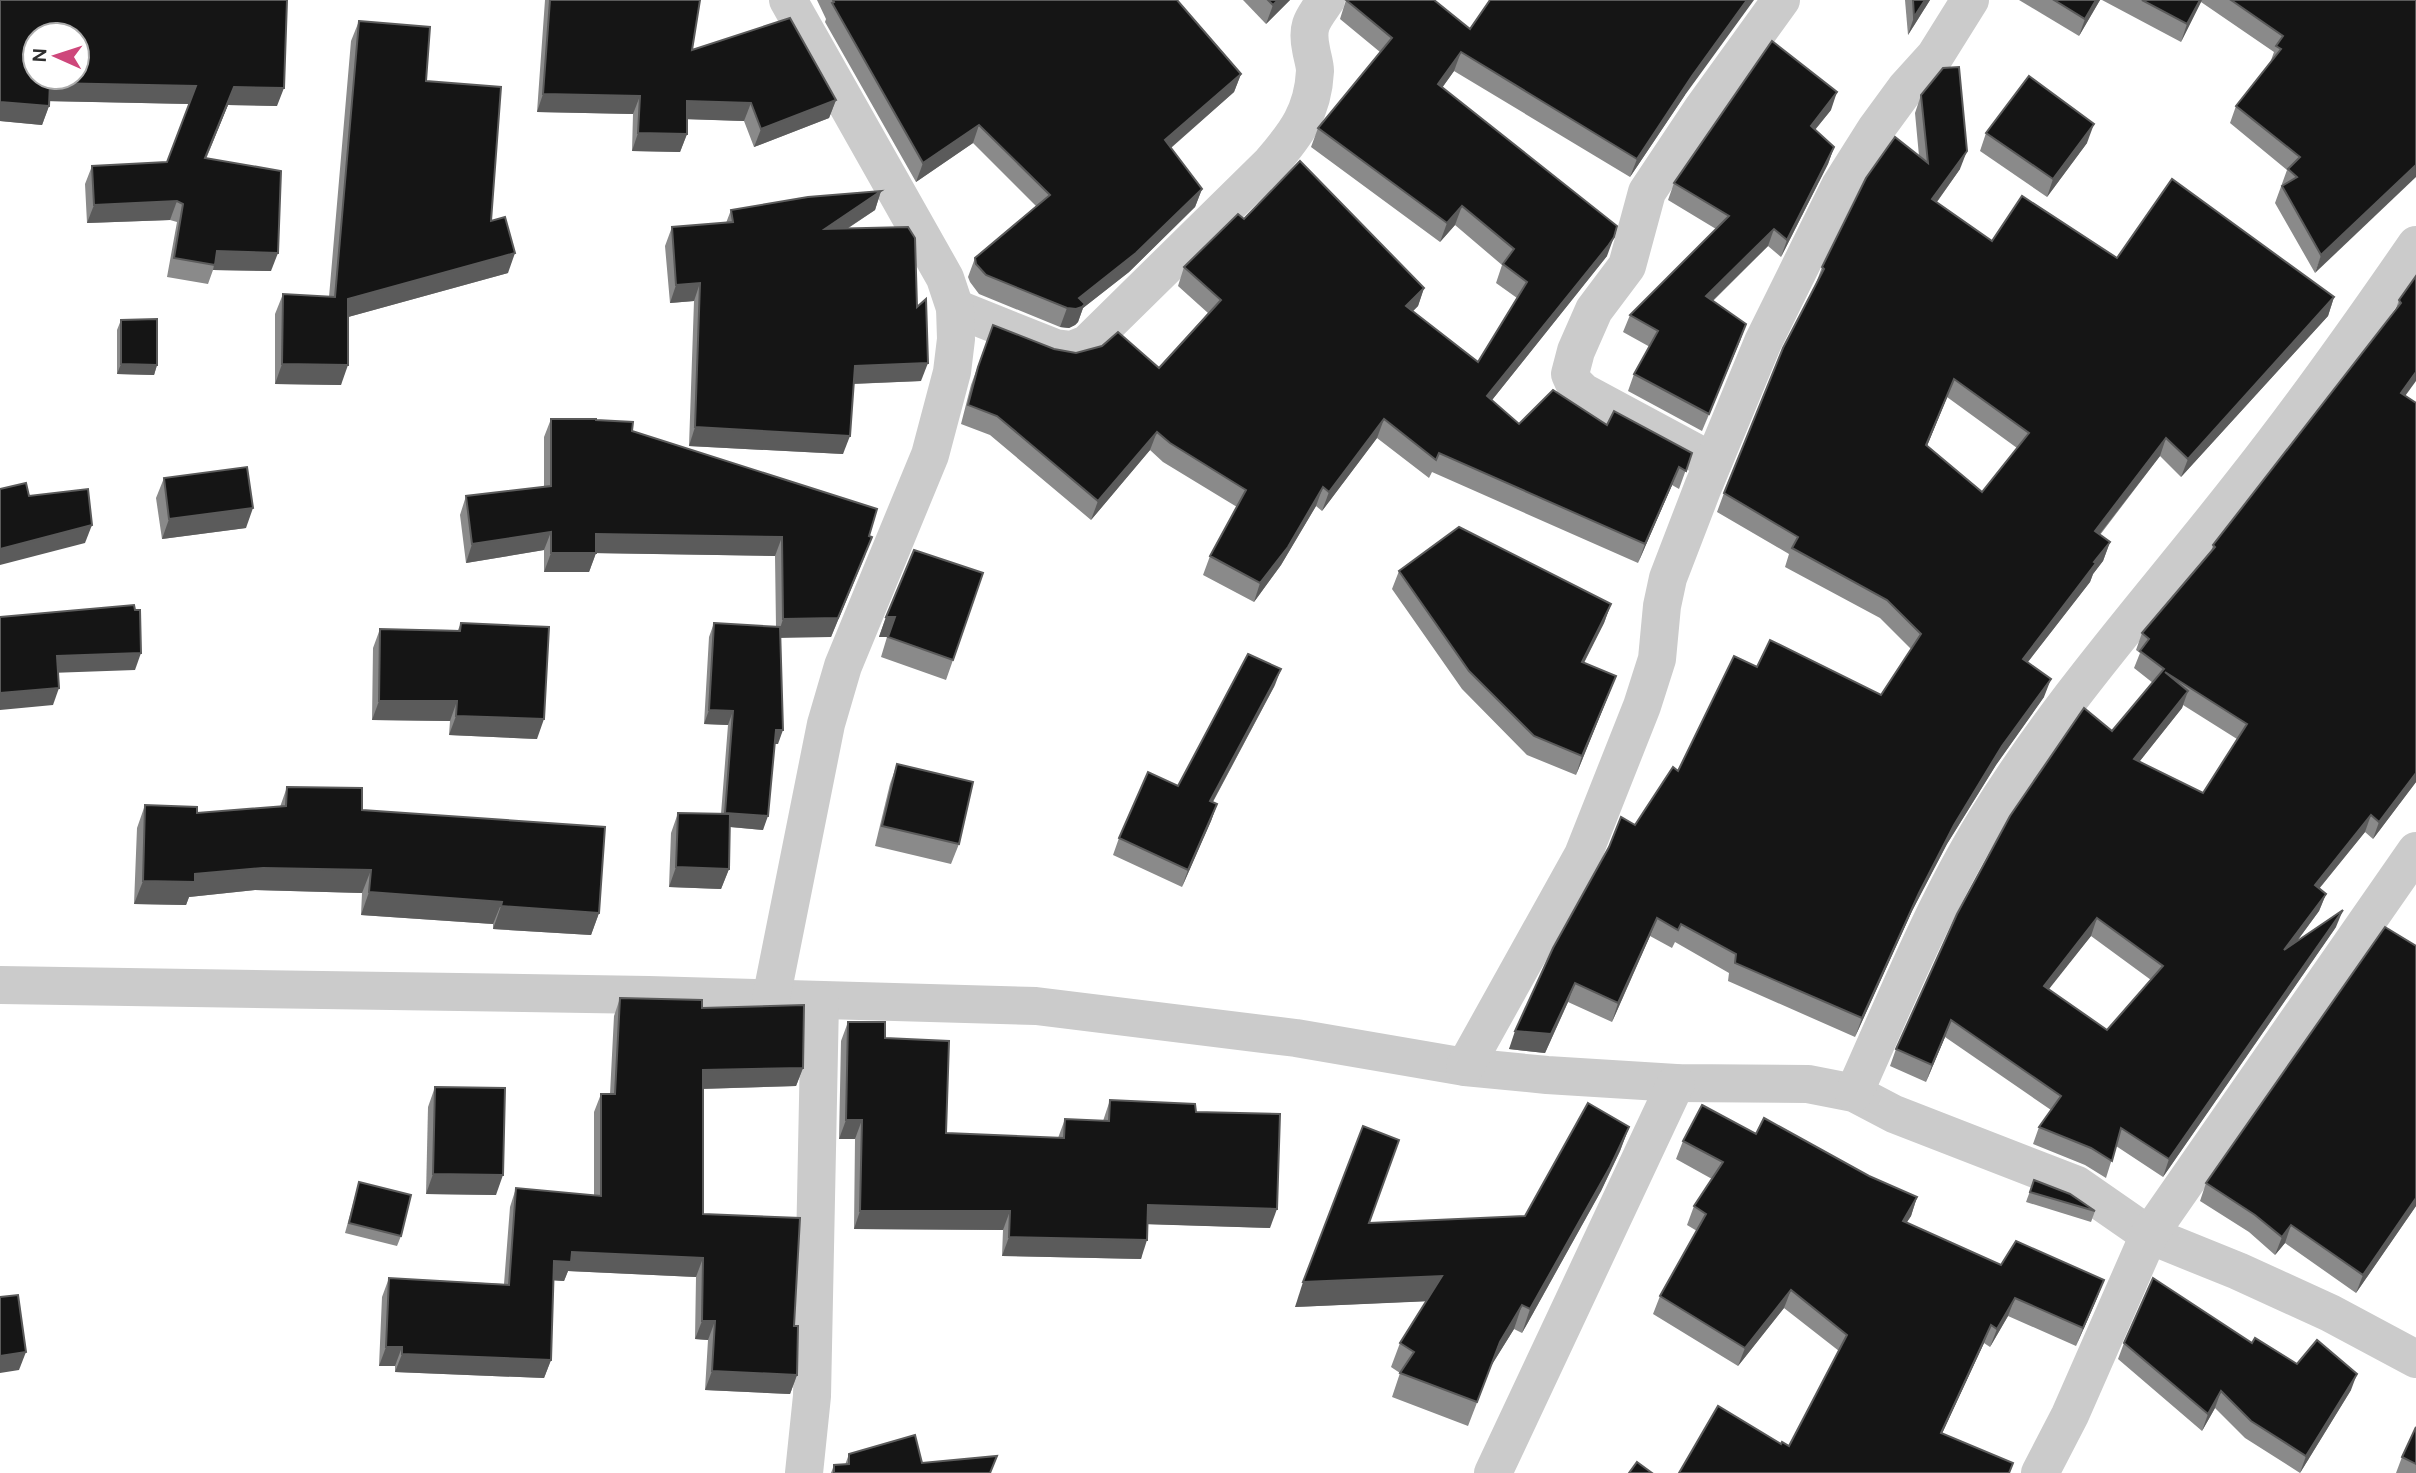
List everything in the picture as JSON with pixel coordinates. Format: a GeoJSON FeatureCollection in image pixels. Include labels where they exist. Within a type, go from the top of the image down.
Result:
{"type":"FeatureCollection","features":[{"type":"Feature","properties":{"kind":"street"},"geometry":{"type":"LineString","coordinates":[[771,999],[827,724],[844,666],[930,455],[952,372],[956,338],[955,308],[946,278],[788,0]]}},
{"type":"Feature","properties":{"kind":"street"},"geometry":{"type":"LineString","coordinates":[[955,308],[1055,348],[1072,350],[1087,344],[1271,163],[1293,138],[1306,117],[1315,69],[1308,34],[1310,24],[1326,0]]}},
{"type":"Feature","properties":{"kind":"street"},"geometry":{"type":"LineString","coordinates":[[1713,462],[1583,392],[1570,374],[1576,351],[1594,310],[1627,266],[1647,192],[1703,108],[1781,0]]}},
{"type":"Feature","properties":{"kind":"street"},"geometry":{"type":"LineString","coordinates":[[1465,1066],[1583,855],[1642,706],[1657,659],[1661,606],[1668,578],[1763,342],[1840,186],[1876,129],[1934,55],[1970,0]]}},
{"type":"Feature","properties":{"kind":"street"},"geometry":{"type":"LineString","coordinates":[[1854,1093],[1945,893],[1985,821],[2064,704],[2334,365],[2416,245]]}},
{"type":"Feature","properties":{"kind":"street"},"geometry":{"type":"LineString","coordinates":[[2040,1473],[2070,1415],[2149,1236],[2416,851]]}},
{"type":"Feature","properties":{"kind":"street"},"geometry":{"type":"LineString","coordinates":[[0,985],[649,995],[1036,1006],[1296,1038],[1465,1066],[1547,1075],[1676,1083],[1808,1084],[1854,1093],[1894,1114],[2077,1185],[2149,1236],[2261,1281],[2330,1313],[2416,1359]]}},
{"type":"Feature","properties":{"kind":"street"},"geometry":{"type":"LineString","coordinates":[[804,1473],[813,1372],[820,1001]]}},
{"type":"Feature","properties":{"kind":"street"},"geometry":{"type":"LineString","coordinates":[[1493,1473],[1676,1083]]}},
{"type":"Feature","properties":{"kind":"building"},"geometry":{"type":"Polygon","coordinates":[[[0,0],[287,0],[284,88],[234,87],[205,158],[281,171],[278,253],[217,251],[215,265],[174,258],[183,204],[177,201],[94,205],[92,166],[167,162],[196,86],[91,84],[91,21],[21,21],[21,91],[50,91],[49,106],[0,102],[0,0]]]}},
{"type":"Feature","properties":{"kind":"building"},"geometry":{"type":"Polygon","coordinates":[[[550,0],[700,0],[692,50],[790,18],[836,100],[761,129],[751,103],[687,101],[687,134],[638,133],[640,96],[543,94],[550,0]]]}},
{"type":"Feature","properties":{"kind":"building"},"geometry":{"type":"Polygon","coordinates":[[[833,0],[1177,0],[1241,74],[1165,140],[1202,189],[1136,253],[1079,298],[1085,304],[1082,307],[1067,308],[986,275],[976,264],[975,258],[1050,195],[979,125],[923,163],[832,3],[833,0]]]}},
{"type":"Feature","properties":{"kind":"building"},"geometry":{"type":"Polygon","coordinates":[[[1346,0],[1434,0],[1470,29],[1490,0],[1747,0],[1637,159],[1461,52],[1438,84],[1617,226],[1608,246],[1487,396],[1519,424],[1553,390],[1607,425],[1614,411],[1692,453],[1686,471],[1679,467],[1645,544],[1439,453],[1436,460],[1384,419],[1329,492],[1323,487],[1288,547],[1260,583],[1210,556],[1246,490],[1170,443],[1157,432],[1098,501],[997,416],[968,405],[993,325],[1054,349],[1076,353],[1102,346],[1118,332],[1159,368],[1221,300],[1184,267],[1238,214],[1244,219],[1300,161],[1424,288],[1406,306],[1478,362],[1527,282],[1503,264],[1514,249],[1462,206],[1447,223],[1318,128],[1392,38],[1346,0]]]}},
{"type":"Feature","properties":{"kind":"building"},"geometry":{"type":"Polygon","coordinates":[[[1913,0],[1925,0],[1914,17],[1913,0]]]}},
{"type":"Feature","properties":{"kind":"building"},"geometry":{"type":"Polygon","coordinates":[[[2054,0],[2096,0],[2085,19],[2054,0]]]}},
{"type":"Feature","properties":{"kind":"building"},"geometry":{"type":"Polygon","coordinates":[[[2142,0],[2200,0],[2187,24],[2142,0]]]}},
{"type":"Feature","properties":{"kind":"building"},"geometry":{"type":"Polygon","coordinates":[[[2231,0],[2416,0],[2416,165],[2321,255],[2282,186],[2297,177],[2288,169],[2300,157],[2236,106],[2281,49],[2276,46],[2283,36],[2231,0]]]}},
{"type":"Feature","properties":{"kind":"building"},"geometry":{"type":"Polygon","coordinates":[[[359,21],[430,27],[426,81],[501,87],[491,221],[505,217],[515,253],[348,299],[348,365],[282,364],[283,294],[335,297],[359,21]]]}},
{"type":"Feature","properties":{"kind":"building"},"geometry":{"type":"Polygon","coordinates":[[[1772,41],[1837,92],[1811,126],[1834,147],[1787,240],[1774,229],[1706,296],[1746,324],[1709,414],[1634,374],[1658,331],[1630,315],[1729,216],[1674,183],[1772,41]]]}},
{"type":"Feature","properties":{"kind":"building"},"geometry":{"type":"Polygon","coordinates":[[[1959,67],[1967,151],[1932,199],[1992,241],[2022,196],[2117,258],[2172,179],[2334,297],[2188,459],[2166,438],[2095,531],[2110,542],[2023,659],[2051,679],[2002,746],[1954,825],[1919,893],[1862,1018],[1735,963],[1736,954],[1681,924],[1678,930],[1657,918],[1618,1003],[1575,983],[1551,1034],[1515,1031],[1553,948],[1609,847],[1621,817],[1635,825],[1673,767],[1678,771],[1734,656],[1757,667],[1770,640],[1881,695],[1921,634],[1887,600],[1792,548],[1798,537],[1724,493],[1783,348],[1824,269],[1822,267],[1866,178],[1895,137],[1928,163],[1921,95],[1943,68],[1959,67]],[[1954,379],[1926,445],[1982,492],[2029,433],[1954,379]]]}},
{"type":"Feature","properties":{"kind":"building"},"geometry":{"type":"Polygon","coordinates":[[[2029,76],[2094,124],[2053,179],[1986,133],[2029,76]]]}},
{"type":"Feature","properties":{"kind":"building"},"geometry":{"type":"Polygon","coordinates":[[[881,191],[825,229],[908,227],[915,238],[917,307],[926,299],[928,363],[855,366],[850,436],[695,427],[700,283],[676,285],[672,227],[733,222],[731,210],[808,197],[881,191]]]}},
{"type":"Feature","properties":{"kind":"building"},"geometry":{"type":"Polygon","coordinates":[[[2416,276],[2416,372],[2401,393],[2416,403],[2416,773],[2379,822],[2371,815],[2315,885],[2326,894],[2284,950],[2343,910],[2169,1159],[2121,1128],[2112,1161],[2091,1148],[2039,1127],[2061,1096],[1951,1020],[1932,1065],[1896,1049],[1957,914],[2010,816],[2084,708],[2112,731],[2164,669],[2140,651],[2149,639],[2142,633],[2215,547],[2213,545],[2401,303],[2399,300],[2416,276]],[[2165,672],[2188,691],[2134,759],[2203,793],[2247,724],[2165,672]],[[2097,918],[2044,986],[2107,1030],[2163,966],[2097,918]]]}},
{"type":"Feature","properties":{"kind":"building"},"geometry":{"type":"Polygon","coordinates":[[[157,319],[157,365],[121,364],[121,320],[157,319]]]}},
{"type":"Feature","properties":{"kind":"building"},"geometry":{"type":"Polygon","coordinates":[[[551,419],[633,422],[632,431],[877,509],[869,536],[872,537],[838,618],[783,619],[782,537],[596,534],[596,553],[551,553],[551,532],[472,544],[466,496],[551,486],[551,419]]]}},
{"type":"Feature","properties":{"kind":"building"},"geometry":{"type":"Polygon","coordinates":[[[247,467],[253,508],[169,519],[164,478],[247,467]]]}},
{"type":"Feature","properties":{"kind":"building"},"geometry":{"type":"Polygon","coordinates":[[[26,483],[29,496],[88,489],[92,525],[0,549],[0,489],[26,483]]]}},
{"type":"Feature","properties":{"kind":"building"},"geometry":{"type":"Polygon","coordinates":[[[1459,527],[1611,604],[1582,662],[1616,676],[1582,756],[1534,736],[1469,671],[1399,571],[1459,527]]]}},
{"type":"Feature","properties":{"kind":"building"},"geometry":{"type":"Polygon","coordinates":[[[914,550],[983,573],[953,660],[888,637],[895,617],[886,617],[914,550]]]}},
{"type":"Feature","properties":{"kind":"building"},"geometry":{"type":"Polygon","coordinates":[[[134,605],[135,610],[140,610],[141,653],[57,656],[59,688],[0,693],[0,617],[134,605]]]}},
{"type":"Feature","properties":{"kind":"building"},"geometry":{"type":"Polygon","coordinates":[[[461,623],[549,627],[544,719],[456,716],[457,701],[379,701],[380,629],[460,631],[461,623]]]}},
{"type":"Feature","properties":{"kind":"building"},"geometry":{"type":"Polygon","coordinates":[[[714,623],[780,627],[783,730],[776,730],[768,816],[725,813],[733,711],[709,710],[714,623]]]}},
{"type":"Feature","properties":{"kind":"building"},"geometry":{"type":"Polygon","coordinates":[[[1248,654],[1281,669],[1210,801],[1217,804],[1188,870],[1119,838],[1148,772],[1178,786],[1248,654]]]}},
{"type":"Feature","properties":{"kind":"building"},"geometry":{"type":"Polygon","coordinates":[[[897,764],[973,782],[959,844],[882,826],[897,764]]]}},
{"type":"Feature","properties":{"kind":"building"},"geometry":{"type":"Polygon","coordinates":[[[287,787],[362,788],[362,810],[605,827],[599,913],[501,906],[502,902],[369,892],[371,870],[263,868],[195,874],[195,882],[143,881],[145,805],[197,807],[197,813],[286,806],[287,787]]]}},
{"type":"Feature","properties":{"kind":"building"},"geometry":{"type":"Polygon","coordinates":[[[678,813],[730,814],[729,869],[676,867],[678,813]]]}},
{"type":"Feature","properties":{"kind":"building"},"geometry":{"type":"Polygon","coordinates":[[[2385,927],[2416,946],[2416,1198],[2363,1275],[2291,1225],[2282,1237],[2255,1215],[2206,1183],[2385,927]]]}},
{"type":"Feature","properties":{"kind":"building"},"geometry":{"type":"Polygon","coordinates":[[[620,998],[702,1000],[702,1008],[804,1005],[803,1068],[703,1070],[703,1214],[800,1218],[794,1326],[798,1326],[797,1375],[712,1371],[715,1321],[702,1321],[703,1258],[572,1252],[571,1262],[554,1261],[551,1360],[402,1354],[402,1347],[386,1347],[389,1278],[509,1285],[516,1188],[601,1196],[601,1094],[615,1094],[620,998]]]}},
{"type":"Feature","properties":{"kind":"building"},"geometry":{"type":"Polygon","coordinates":[[[848,1022],[885,1022],[885,1038],[949,1041],[946,1133],[1064,1138],[1065,1119],[1109,1121],[1110,1100],[1195,1104],[1196,1112],[1280,1114],[1277,1209],[1148,1205],[1147,1240],[1009,1237],[1010,1211],[860,1211],[862,1120],[846,1120],[848,1022]]]}},
{"type":"Feature","properties":{"kind":"building"},"geometry":{"type":"Polygon","coordinates":[[[435,1087],[505,1088],[503,1175],[433,1174],[435,1087]]]}},
{"type":"Feature","properties":{"kind":"building"},"geometry":{"type":"Polygon","coordinates":[[[1588,1103],[1629,1127],[1610,1167],[1530,1309],[1522,1305],[1500,1342],[1477,1402],[1400,1373],[1414,1352],[1400,1343],[1442,1276],[1303,1282],[1363,1126],[1399,1140],[1369,1223],[1525,1216],[1588,1103]]]}},
{"type":"Feature","properties":{"kind":"building"},"geometry":{"type":"Polygon","coordinates":[[[1702,1105],[1756,1134],[1764,1118],[1869,1176],[1917,1197],[1903,1221],[2001,1265],[2016,1241],[2104,1280],[2083,1328],[2015,1298],[1997,1329],[1991,1325],[1941,1433],[2013,1463],[2009,1473],[1679,1473],[1718,1406],[1781,1444],[1782,1442],[1789,1446],[1847,1335],[1791,1290],[1745,1348],[1660,1296],[1706,1214],[1694,1206],[1723,1162],[1683,1141],[1702,1105]]]}},
{"type":"Feature","properties":{"kind":"building"},"geometry":{"type":"Polygon","coordinates":[[[2034,1180],[2070,1194],[2095,1211],[2030,1192],[2034,1180]]]}},
{"type":"Feature","properties":{"kind":"building"},"geometry":{"type":"Polygon","coordinates":[[[359,1182],[411,1195],[401,1236],[349,1223],[359,1182]]]}},
{"type":"Feature","properties":{"kind":"building"},"geometry":{"type":"Polygon","coordinates":[[[2153,1278],[2252,1343],[2255,1338],[2297,1364],[2317,1340],[2357,1374],[2306,1456],[2251,1421],[2221,1391],[2208,1414],[2124,1343],[2153,1278]]]}},
{"type":"Feature","properties":{"kind":"building"},"geometry":{"type":"Polygon","coordinates":[[[18,1295],[26,1352],[0,1356],[0,1297],[18,1295]]]}},
{"type":"Feature","properties":{"kind":"building"},"geometry":{"type":"Polygon","coordinates":[[[2416,1427],[2416,1464],[2402,1457],[2416,1427]]]}},
{"type":"Feature","properties":{"kind":"building"},"geometry":{"type":"Polygon","coordinates":[[[915,1435],[922,1463],[997,1456],[990,1473],[834,1473],[834,1465],[849,1464],[849,1454],[915,1435]]]}},
{"type":"Feature","properties":{"kind":"building"},"geometry":{"type":"Polygon","coordinates":[[[1637,1462],[1652,1473],[1629,1473],[1637,1462]]]}}]}
